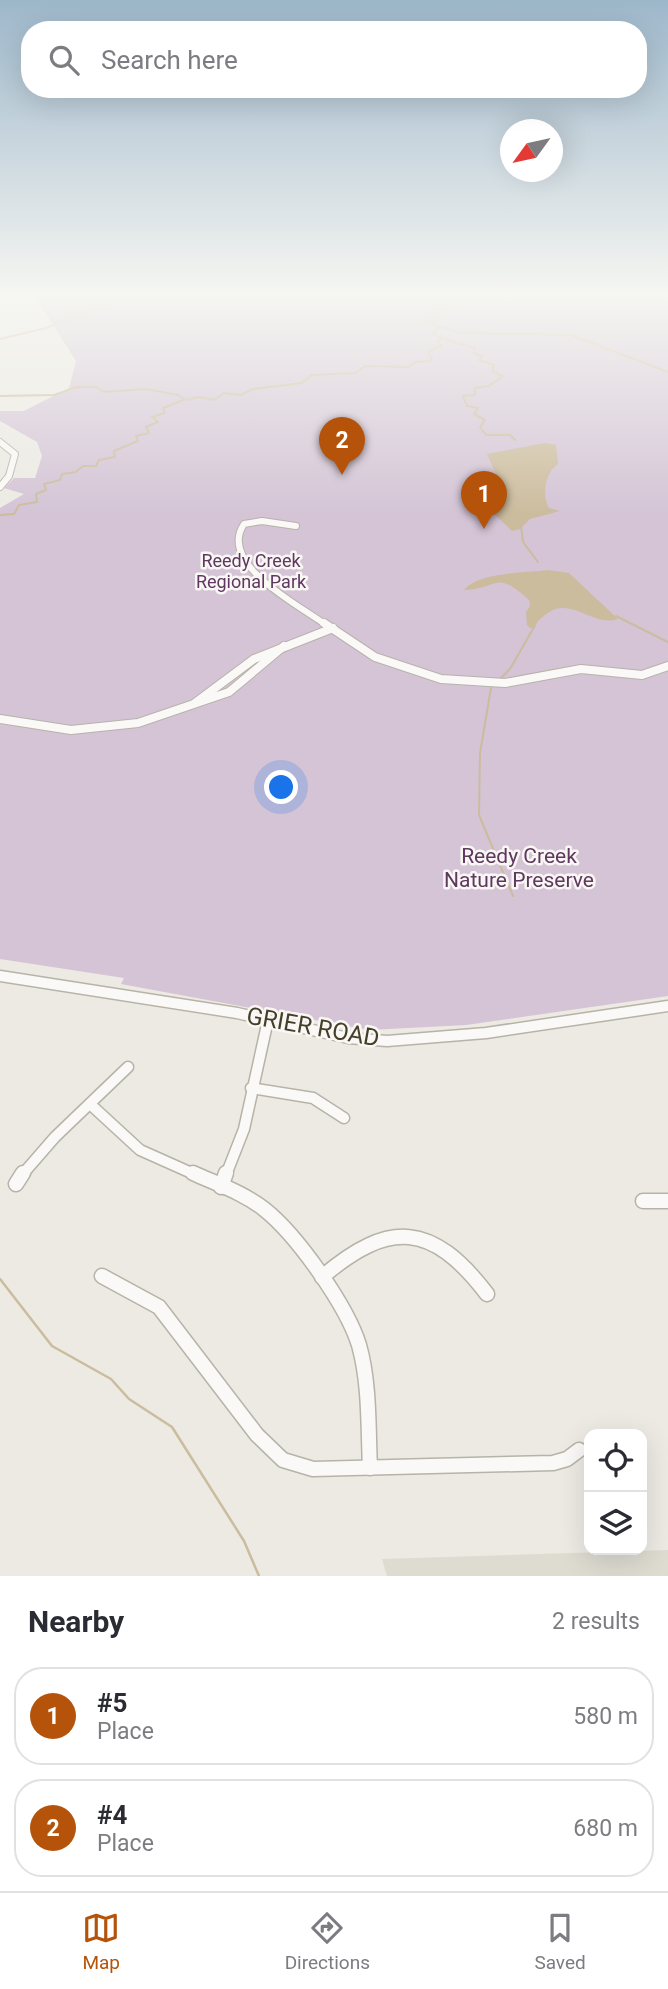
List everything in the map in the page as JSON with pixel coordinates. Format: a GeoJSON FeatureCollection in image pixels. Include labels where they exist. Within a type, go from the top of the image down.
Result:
{"type":"FeatureCollection","features":[{"type":"Feature","properties":{"kind":"street"},"geometry":{"type":"LineString","coordinates":[[0,442],[15,454],[9,476],[0,487]]}},
{"type":"Feature","properties":{"kind":"street"},"geometry":{"type":"LineString","coordinates":[[296,526],[262,521],[244,524],[237,537],[240,557],[247,567],[375,657],[404,669],[466,682],[505,683],[581,669],[642,675],[668,666]]}},
{"type":"Feature","properties":{"kind":"street"},"geometry":{"type":"LineString","coordinates":[[175,713],[196,702],[254,659],[333,628]]}},
{"type":"Feature","properties":{"kind":"street"},"geometry":{"type":"LineString","coordinates":[[0,719],[43,728],[84,731],[126,728],[175,713],[236,688],[284,646]]}},
{"type":"Feature","properties":{"kind":"street","name":"GRIER ROAD"},"geometry":{"type":"LineString","coordinates":[[0,976],[268,1020],[348,1038],[408,1040],[481,1034],[668,1006]]}},
{"type":"Feature","properties":{"kind":"street"},"geometry":{"type":"LineString","coordinates":[[221,1187],[244,1129],[268,1020]]}},
{"type":"Feature","properties":{"kind":"street"},"geometry":{"type":"LineString","coordinates":[[16,1184],[29,1164],[128,1067]]}},
{"type":"Feature","properties":{"kind":"street"},"geometry":{"type":"LineString","coordinates":[[251,1088],[314,1098],[329,1103],[344,1118]]}},
{"type":"Feature","properties":{"kind":"street"},"geometry":{"type":"LineString","coordinates":[[90,1104],[140,1150],[264,1209],[322,1277],[347,1316],[359,1346],[365,1385],[370,1468]]}},
{"type":"Feature","properties":{"kind":"street"},"geometry":{"type":"LineString","coordinates":[[643,1201],[668,1201]]}},
{"type":"Feature","properties":{"kind":"street"},"geometry":{"type":"LineString","coordinates":[[322,1277],[355,1250],[369,1243],[407,1237],[425,1241],[455,1255],[487,1294]]}},
{"type":"Feature","properties":{"kind":"street"},"geometry":{"type":"LineString","coordinates":[[102,1276],[159,1307],[257,1435],[283,1460],[313,1469],[553,1463],[567,1459],[579,1450]]}},
{"type":"Feature","properties":{"kind":"shaded area"},"geometry":{"type":"Polygon","coordinates":[[[545,443],[556,445],[558,464],[550,472],[545,496],[549,508],[560,511],[530,519],[520,529],[512,531],[492,512],[501,486],[487,454],[545,443]]]}},
{"type":"Feature","properties":{"kind":"shaded area"},"geometry":{"type":"Polygon","coordinates":[[[548,570],[569,573],[618,619],[608,621],[564,608],[545,615],[535,628],[530,628],[527,625],[526,612],[530,606],[529,600],[509,585],[498,583],[464,590],[471,584],[490,577],[548,570]]]}},
{"type":"Feature","properties":{"kind":"shaded area"},"geometry":{"type":"Polygon","coordinates":[[[668,1550],[668,1576],[387,1576],[382,1559],[584,1553],[584,1555],[647,1555],[647,1551],[668,1550]]]}},
{"type":"Feature","properties":{"kind":"green space","name":"Reedy Creek Regional Park"},"geometry":{"type":"Polygon","coordinates":[[[74,369],[668,369],[668,996],[466,1025],[369,1030],[121,984],[124,978],[0,959],[0,508],[24,494],[4,488],[14,478],[35,478],[42,456],[37,442],[0,421],[0,411],[24,411],[69,388],[74,369]]]}},
{"type":"Feature","properties":{"kind":"waterway"},"geometry":{"type":"LineString","coordinates":[[0,396],[54,395],[77,387],[96,387],[104,392],[146,389],[178,395],[186,400],[199,397],[214,400],[224,393],[241,395],[253,389],[302,383],[312,375],[356,373],[362,369]]}},
{"type":"Feature","properties":{"kind":"waterway"},"geometry":{"type":"LineString","coordinates":[[493,369],[492,371],[503,376],[489,386],[475,388],[475,395],[463,396],[467,406],[478,408],[474,414],[485,420],[480,427],[486,435],[510,435],[515,440]]}},
{"type":"Feature","properties":{"kind":"waterway"},"geometry":{"type":"LineString","coordinates":[[659,369],[668,372]]}},
{"type":"Feature","properties":{"kind":"waterway"},"geometry":{"type":"LineString","coordinates":[[0,515],[14,514],[19,505],[37,502],[36,494],[46,490],[44,484],[60,480],[62,474],[76,472],[83,466],[96,466],[99,460],[115,457],[114,451],[138,441],[136,436],[149,433],[146,427],[158,422],[152,417],[165,413],[163,408],[183,400]]}},
{"type":"Feature","properties":{"kind":"waterway"},"geometry":{"type":"LineString","coordinates":[[521,526],[523,542],[538,562]]}},
{"type":"Feature","properties":{"kind":"waterway"},"geometry":{"type":"LineString","coordinates":[[616,616],[668,642]]}},
{"type":"Feature","properties":{"kind":"waterway"},"geometry":{"type":"LineString","coordinates":[[500,679],[510,669],[534,627]]}},
{"type":"Feature","properties":{"kind":"waterway"},"geometry":{"type":"LineString","coordinates":[[491,688],[480,753],[479,815],[513,896]]}},
{"type":"Feature","properties":{"kind":"waterway"},"geometry":{"type":"LineString","coordinates":[[0,1279],[52,1346],[111,1379],[129,1399],[172,1427],[244,1541],[259,1576]]}},
{"type":"Feature","properties":{"kind":"place","name":"#4"},"geometry":{"type":"Point","coordinates":[342,475]}},
{"type":"Feature","properties":{"kind":"place","name":"#5"},"geometry":{"type":"Point","coordinates":[484,529]}},
{"type":"Feature","properties":{"kind":"park label","name":"Reedy Creek Nature Preserve"},"geometry":{"type":"Point","coordinates":[519,868]}}]}
